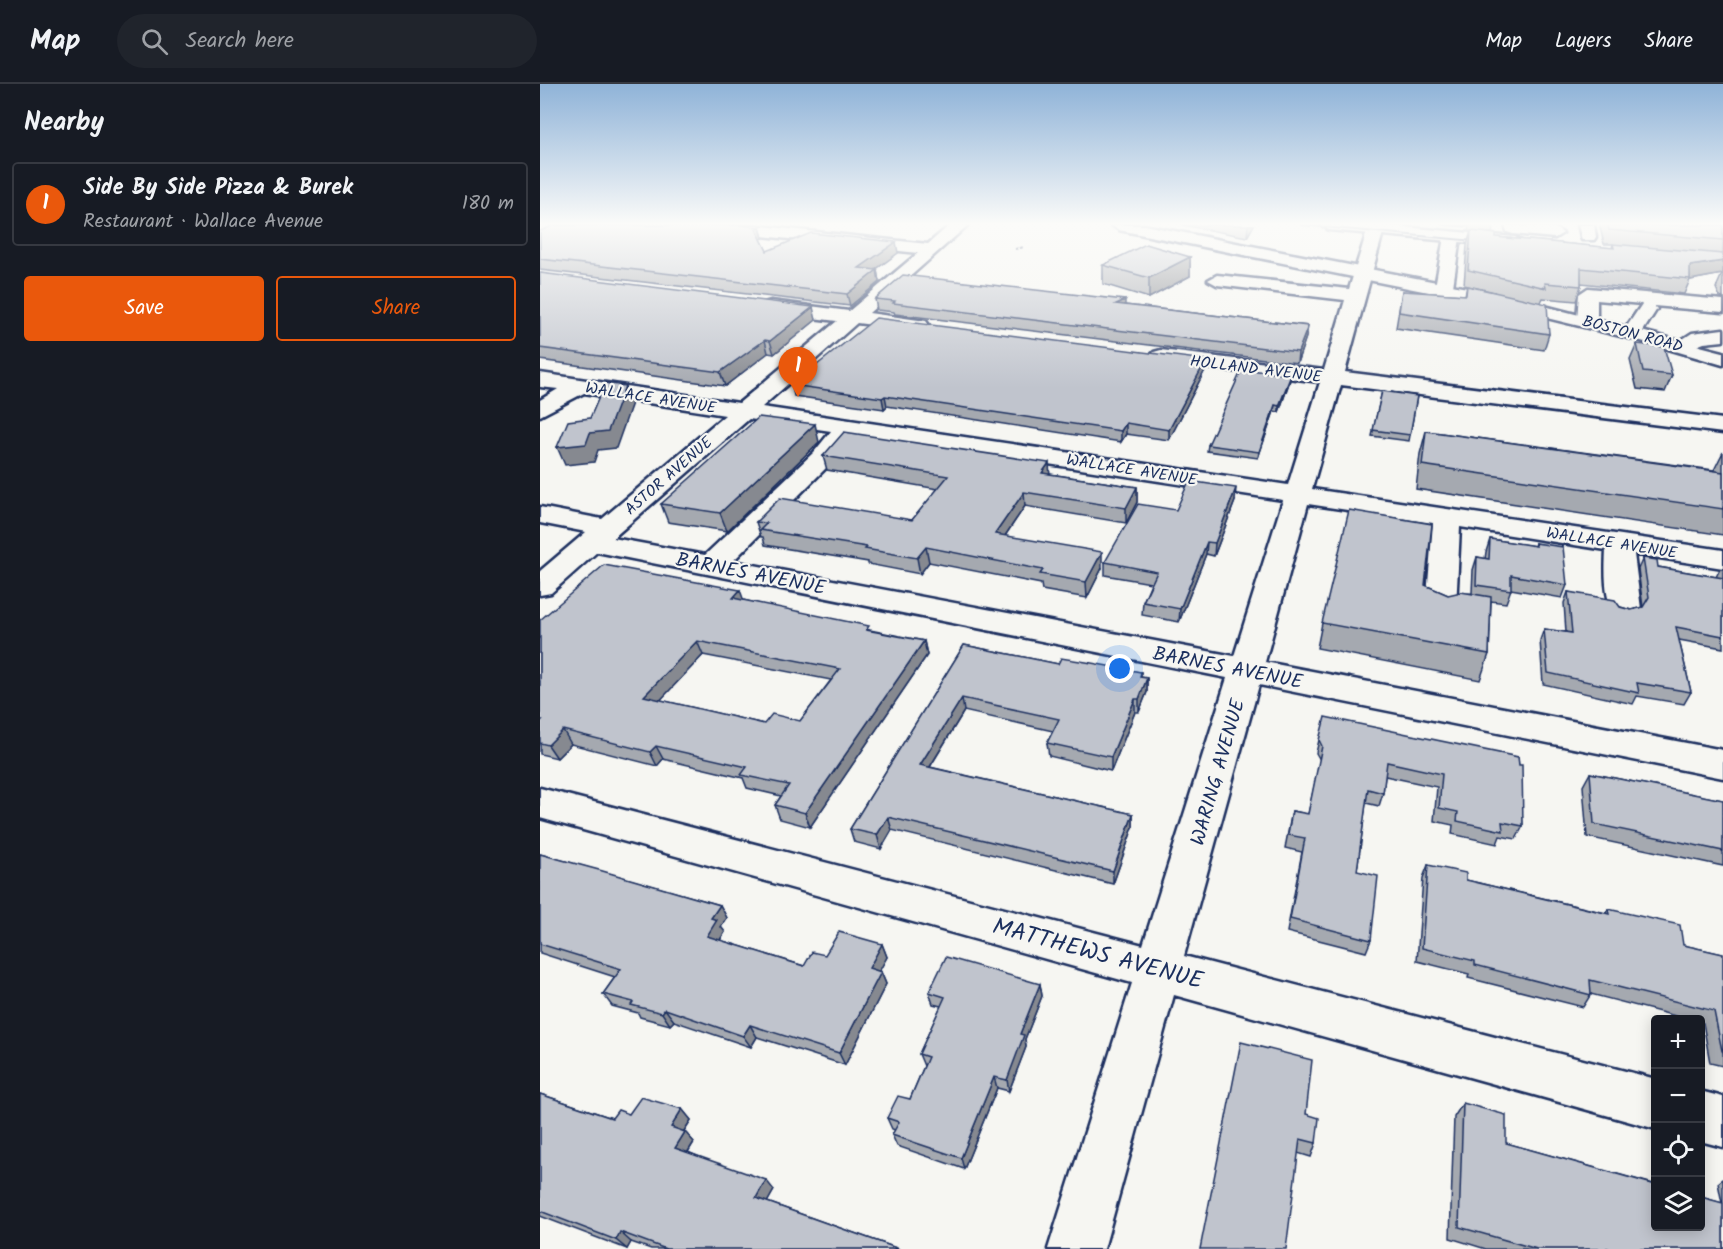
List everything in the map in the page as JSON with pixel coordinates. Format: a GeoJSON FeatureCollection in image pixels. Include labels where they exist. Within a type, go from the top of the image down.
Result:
{"type":"FeatureCollection","features":[{"type":"Feature","properties":{"kind":"street","name":"ASTOR AVENUE"},"geometry":{"type":"LineString","coordinates":[[540,586],[896,279]]}},
{"type":"Feature","properties":{"kind":"street","name":"WARING AVENUE"},"geometry":{"type":"LineString","coordinates":[[1076,1249],[1362,279]]}},
{"type":"Feature","properties":{"kind":"street","name":"BOSTON ROAD"},"geometry":{"type":"LineString","coordinates":[[1406,279],[1588,311],[1633,332],[1723,359]]}},
{"type":"Feature","properties":{"kind":"street"},"geometry":{"type":"LineString","coordinates":[[1444,287],[1445,279]]}},
{"type":"Feature","properties":{"kind":"street"},"geometry":{"type":"LineString","coordinates":[[1217,280],[1357,296]]}},
{"type":"Feature","properties":{"kind":"street"},"geometry":{"type":"LineString","coordinates":[[1588,294],[1723,308],[1713,316],[1647,309],[1588,311],[1588,294]]}},
{"type":"Feature","properties":{"kind":"street"},"geometry":{"type":"LineString","coordinates":[[748,304],[935,327]]}},
{"type":"Feature","properties":{"kind":"street"},"geometry":{"type":"LineString","coordinates":[[1633,332],[1647,309]]}},
{"type":"Feature","properties":{"kind":"street"},"geometry":{"type":"LineString","coordinates":[[1682,346],[1699,337],[1723,335]]}},
{"type":"Feature","properties":{"kind":"street","name":"HOLLAND AVENUE"},"geometry":{"type":"LineString","coordinates":[[1144,354],[1456,393],[1720,433]]}},
{"type":"Feature","properties":{"kind":"street"},"geometry":{"type":"LineString","coordinates":[[1394,366],[1448,372],[1456,380],[1456,393]]}},
{"type":"Feature","properties":{"kind":"street","name":"WALLACE AVENUE"},"geometry":{"type":"LineString","coordinates":[[540,380],[1723,559]]}},
{"type":"Feature","properties":{"kind":"street"},"geometry":{"type":"LineString","coordinates":[[540,409],[581,386]]}},
{"type":"Feature","properties":{"kind":"street"},"geometry":{"type":"LineString","coordinates":[[711,566],[823,457],[847,426]]}},
{"type":"Feature","properties":{"kind":"street","name":"BARNES AVENUE"},"geometry":{"type":"LineString","coordinates":[[540,515],[599,535],[711,566],[1723,764]]}},
{"type":"Feature","properties":{"kind":"street"},"geometry":{"type":"LineString","coordinates":[[1441,608],[1447,517]]}},
{"type":"Feature","properties":{"kind":"street"},"geometry":{"type":"LineString","coordinates":[[1620,543],[1620,571],[1626,609]]}},
{"type":"Feature","properties":{"kind":"street","name":"MATTHEWS AVENUE"},"geometry":{"type":"LineString","coordinates":[[540,803],[1651,1103]]}},
{"type":"Feature","properties":{"kind":"street"},"geometry":{"type":"LineString","coordinates":[[1705,1117],[1723,1122]]}},
{"type":"Feature","properties":{"kind":"building"},"geometry":{"type":"Polygon","coordinates":[[[540,279],[591,279],[813,307],[770,341],[765,340],[720,372],[540,348],[540,279]]]}},
{"type":"Feature","properties":{"kind":"building"},"geometry":{"type":"Polygon","coordinates":[[[719,279],[865,279],[847,294],[719,279]]]}},
{"type":"Feature","properties":{"kind":"building"},"geometry":{"type":"Polygon","coordinates":[[[898,279],[942,279],[1125,300],[1116,304],[1308,326],[1298,352],[875,299],[898,279]]]}},
{"type":"Feature","properties":{"kind":"building"},"geometry":{"type":"Polygon","coordinates":[[[1509,279],[1581,279],[1581,286],[1545,283],[1546,288],[1509,279]]]}},
{"type":"Feature","properties":{"kind":"building"},"geometry":{"type":"Polygon","coordinates":[[[1467,286],[1547,304],[1549,334],[1399,312],[1402,291],[1466,295],[1467,286]]]}},
{"type":"Feature","properties":{"kind":"building"},"geometry":{"type":"Polygon","coordinates":[[[876,318],[1206,360],[1169,430],[1126,423],[1121,431],[885,396],[882,398],[792,385],[876,318]]]}},
{"type":"Feature","properties":{"kind":"building"},"geometry":{"type":"Polygon","coordinates":[[[1637,344],[1664,347],[1672,375],[1643,372],[1637,344]]]}},
{"type":"Feature","properties":{"kind":"building"},"geometry":{"type":"Polygon","coordinates":[[[1242,369],[1291,375],[1279,406],[1275,405],[1259,452],[1208,445],[1242,369]]]}},
{"type":"Feature","properties":{"kind":"building"},"geometry":{"type":"Polygon","coordinates":[[[605,383],[625,386],[608,431],[590,433],[586,444],[557,447],[568,421],[590,418],[605,383]]]}},
{"type":"Feature","properties":{"kind":"building"},"geometry":{"type":"Polygon","coordinates":[[[1382,391],[1417,396],[1410,435],[1373,430],[1382,391]]]}},
{"type":"Feature","properties":{"kind":"building"},"geometry":{"type":"Polygon","coordinates":[[[759,417],[815,424],[720,513],[661,504],[759,417]]]}},
{"type":"Feature","properties":{"kind":"building"},"geometry":{"type":"Polygon","coordinates":[[[1426,431],[1723,472],[1723,509],[1422,465],[1426,431]]]}},
{"type":"Feature","properties":{"kind":"building"},"geometry":{"type":"Polygon","coordinates":[[[844,432],[1049,463],[1042,473],[1137,487],[1126,508],[1024,492],[995,534],[1102,552],[1086,582],[1040,574],[1043,570],[926,547],[917,558],[865,549],[867,547],[760,530],[767,523],[756,522],[780,498],[912,520],[948,476],[823,456],[844,432]]]}},
{"type":"Feature","properties":{"kind":"building"},"geometry":{"type":"Polygon","coordinates":[[[1189,481],[1236,488],[1215,543],[1207,542],[1180,609],[1143,602],[1157,572],[1105,562],[1138,504],[1176,510],[1189,481]]]}},
{"type":"Feature","properties":{"kind":"building"},"geometry":{"type":"Polygon","coordinates":[[[1349,510],[1432,524],[1425,585],[1448,595],[1461,592],[1491,597],[1489,654],[1322,623],[1349,510]]]}},
{"type":"Feature","properties":{"kind":"building"},"geometry":{"type":"Polygon","coordinates":[[[1490,539],[1536,546],[1535,543],[1563,547],[1567,585],[1511,575],[1511,590],[1476,585],[1477,557],[1489,559],[1490,539]]]}},
{"type":"Feature","properties":{"kind":"building"},"geometry":{"type":"Polygon","coordinates":[[[1643,558],[1657,560],[1658,567],[1723,578],[1723,636],[1676,627],[1691,692],[1637,683],[1639,693],[1548,673],[1544,629],[1572,633],[1568,592],[1615,600],[1620,607],[1631,610],[1643,607],[1649,597],[1643,558]]]}},
{"type":"Feature","properties":{"kind":"building"},"geometry":{"type":"Polygon","coordinates":[[[604,565],[740,590],[733,598],[869,626],[866,630],[924,641],[805,813],[775,805],[789,785],[741,775],[747,767],[656,746],[650,752],[563,730],[548,745],[540,743],[540,722],[542,720],[540,720],[540,620],[604,565]],[[697,641],[644,696],[764,724],[772,714],[800,721],[840,669],[697,641]]]}},
{"type":"Feature","properties":{"kind":"building"},"geometry":{"type":"Polygon","coordinates":[[[964,645],[1058,664],[1061,658],[1086,662],[1141,672],[1140,677],[1147,678],[1139,699],[1135,699],[1111,757],[1047,743],[1059,719],[962,698],[920,765],[1133,814],[1113,871],[888,817],[877,835],[850,829],[964,645]]]}},
{"type":"Feature","properties":{"kind":"building"},"geometry":{"type":"Polygon","coordinates":[[[1325,717],[1518,757],[1519,765],[1522,765],[1523,826],[1502,822],[1503,831],[1457,821],[1458,812],[1439,808],[1442,774],[1387,762],[1383,793],[1368,789],[1357,871],[1378,876],[1371,940],[1290,919],[1305,838],[1288,835],[1292,811],[1308,814],[1322,746],[1319,740],[1325,717]]]}},
{"type":"Feature","properties":{"kind":"building"},"geometry":{"type":"Polygon","coordinates":[[[1590,773],[1723,800],[1723,851],[1594,824],[1590,773]]]}},
{"type":"Feature","properties":{"kind":"building"},"geometry":{"type":"Polygon","coordinates":[[[540,854],[720,905],[711,918],[717,920],[707,936],[804,966],[812,952],[825,955],[839,932],[882,944],[869,968],[881,972],[839,1053],[750,1025],[743,1036],[665,1009],[662,1013],[631,1005],[633,1002],[603,994],[621,969],[540,944],[540,854]]]}},
{"type":"Feature","properties":{"kind":"building"},"geometry":{"type":"Polygon","coordinates":[[[1428,865],[1466,873],[1466,880],[1609,914],[1608,909],[1680,925],[1683,945],[1723,954],[1723,1052],[1714,1011],[1590,980],[1591,995],[1475,965],[1475,961],[1422,948],[1428,865]]]}},
{"type":"Feature","properties":{"kind":"building"},"geometry":{"type":"Polygon","coordinates":[[[946,957],[1040,984],[1020,1034],[1024,1035],[1007,1080],[994,1077],[961,1158],[892,1135],[899,1122],[887,1118],[898,1096],[910,1099],[928,1057],[919,1054],[945,997],[929,992],[946,957]]]}},
{"type":"Feature","properties":{"kind":"building"},"geometry":{"type":"Polygon","coordinates":[[[1241,1042],[1312,1060],[1306,1114],[1319,1118],[1316,1143],[1300,1139],[1286,1249],[1200,1249],[1241,1042]]]}},
{"type":"Feature","properties":{"kind":"building"},"geometry":{"type":"Polygon","coordinates":[[[540,1094],[612,1118],[618,1110],[629,1114],[641,1097],[682,1109],[671,1127],[685,1132],[675,1148],[766,1180],[756,1198],[899,1249],[666,1249],[620,1232],[616,1240],[540,1211],[540,1094]]]}},
{"type":"Feature","properties":{"kind":"building"},"geometry":{"type":"Polygon","coordinates":[[[1463,1103],[1506,1115],[1506,1143],[1651,1184],[1651,1231],[1705,1231],[1705,1198],[1723,1203],[1723,1249],[1537,1249],[1459,1227],[1463,1103]]]}},
{"type":"Feature","properties":{"kind":"place","name":"Side By Side Pizza & Burek"},"geometry":{"type":"Point","coordinates":[798,397]}}]}
